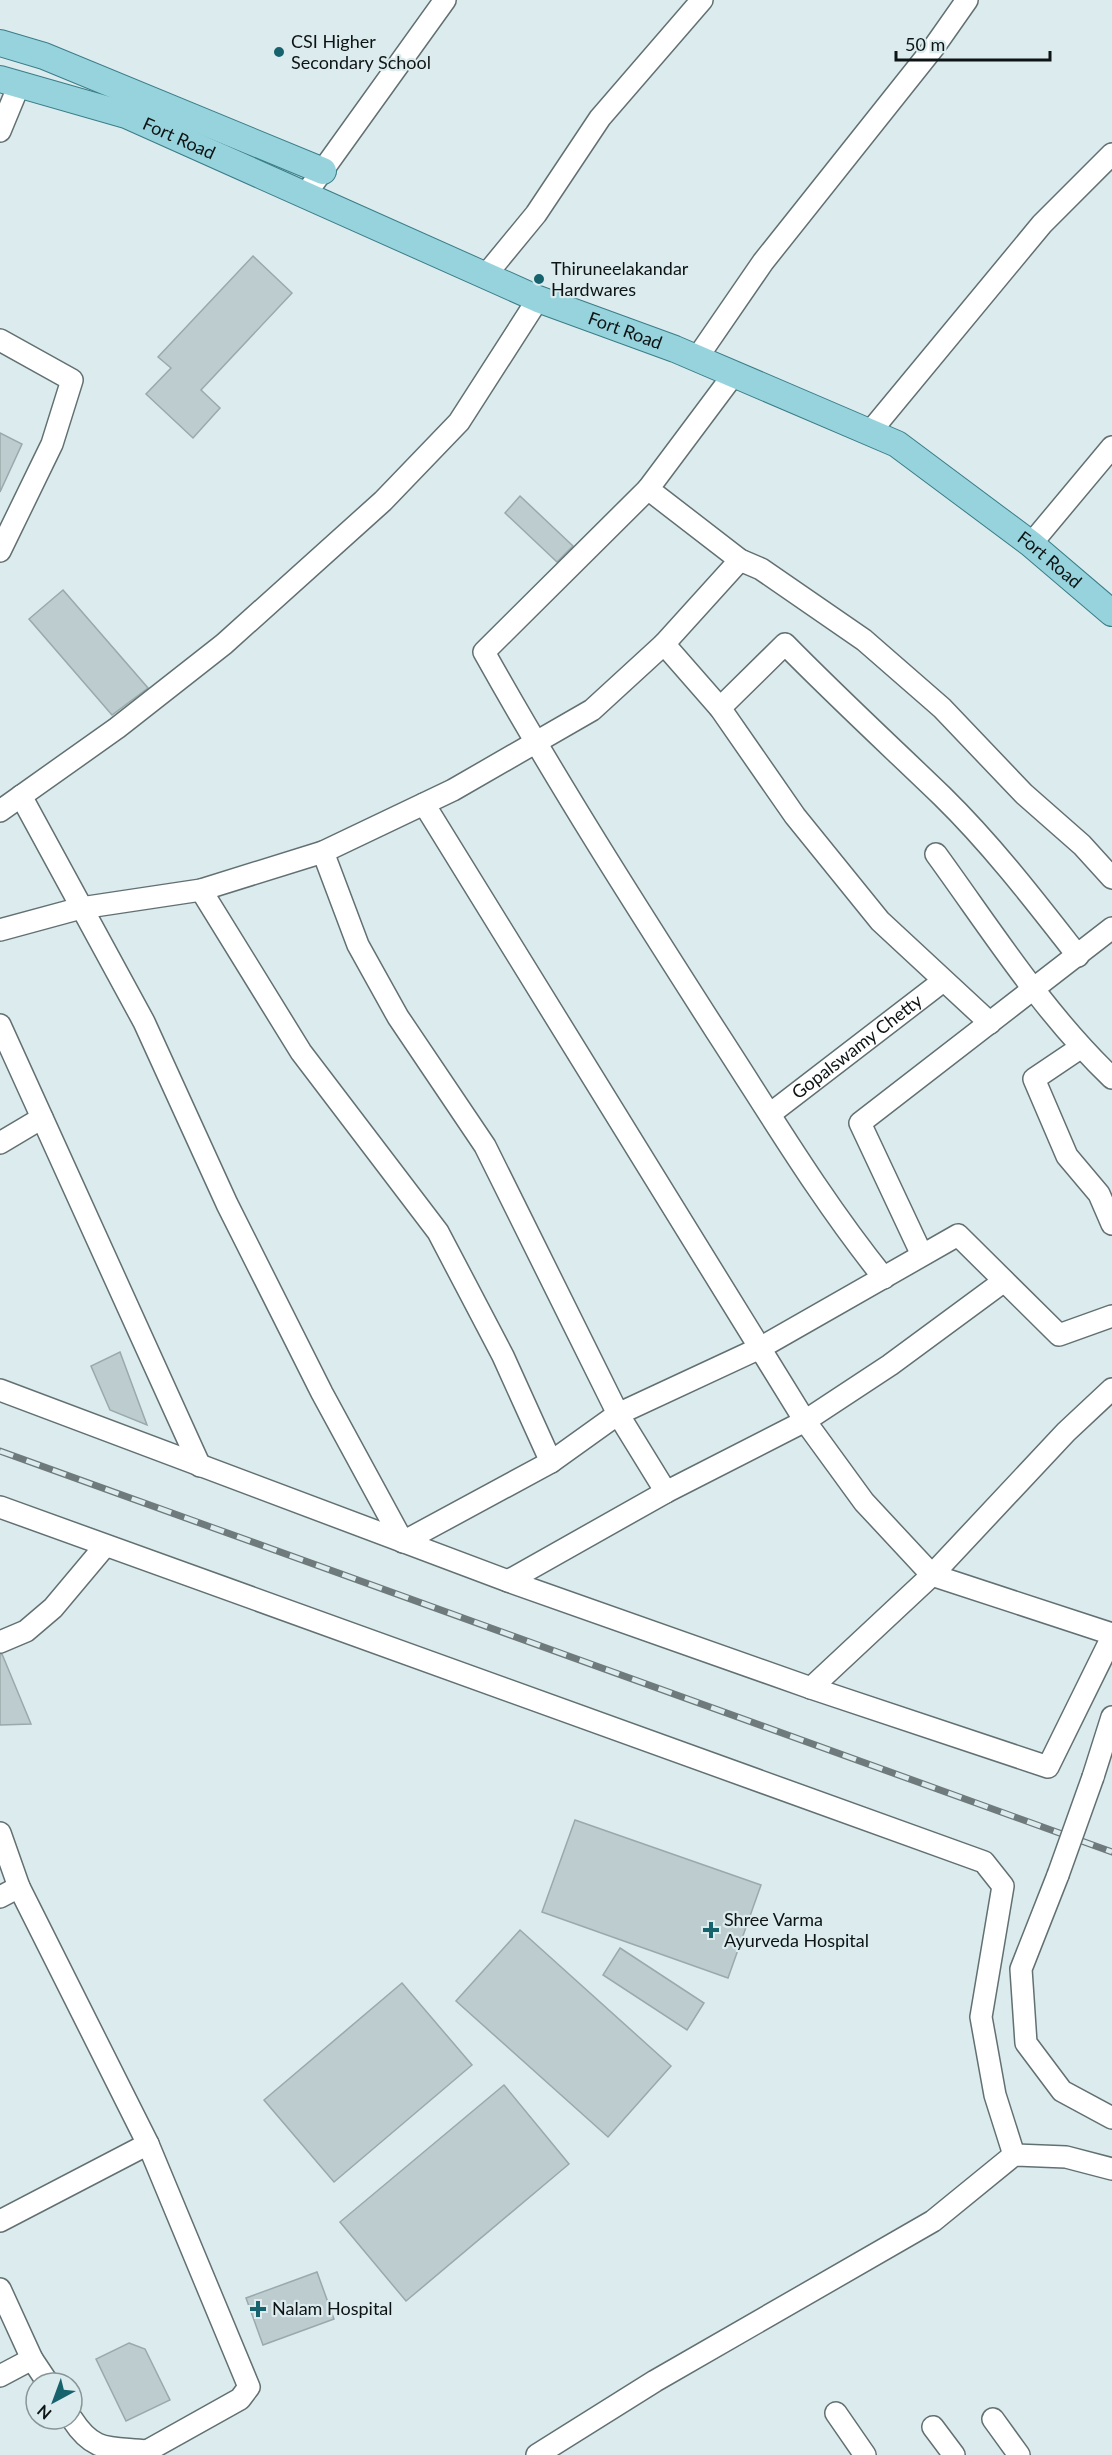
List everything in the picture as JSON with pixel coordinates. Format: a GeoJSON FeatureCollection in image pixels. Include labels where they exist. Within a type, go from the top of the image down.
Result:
{"type":"FeatureCollection","features":[{"type":"Feature","properties":{"kind":"main road"},"geometry":{"type":"LineString","coordinates":[[0,43],[44,56],[323,171]]}},
{"type":"Feature","properties":{"kind":"main road","name":"Fort Road"},"geometry":{"type":"LineString","coordinates":[[9,82],[126,115],[538,299],[697,358],[897,444],[1031,544],[1112,613]]}},
{"type":"Feature","properties":{"kind":"street"},"geometry":{"type":"LineString","coordinates":[[305,195],[445,0]]}},
{"type":"Feature","properties":{"kind":"street"},"geometry":{"type":"LineString","coordinates":[[485,276],[536,214],[600,118],[702,0]]}},
{"type":"Feature","properties":{"kind":"street"},"geometry":{"type":"LineString","coordinates":[[697,358],[763,261],[934,47],[967,0]]}},
{"type":"Feature","properties":{"kind":"street"},"geometry":{"type":"LineString","coordinates":[[0,131],[9,82]]}},
{"type":"Feature","properties":{"kind":"street"},"geometry":{"type":"LineString","coordinates":[[870,432],[1042,224],[1112,154]]}},
{"type":"Feature","properties":{"kind":"street"},"geometry":{"type":"LineString","coordinates":[[0,811],[117,729],[224,644],[383,501],[459,422],[538,299]]}},
{"type":"Feature","properties":{"kind":"street"},"geometry":{"type":"LineString","coordinates":[[0,340],[72,380],[52,444],[0,552]]}},
{"type":"Feature","properties":{"kind":"street"},"geometry":{"type":"LineString","coordinates":[[734,374],[648,489],[484,652],[535,743],[770,1114],[841,1224],[884,1278]]}},
{"type":"Feature","properties":{"kind":"street"},"geometry":{"type":"LineString","coordinates":[[1031,544],[1112,447]]}},
{"type":"Feature","properties":{"kind":"street"},"geometry":{"type":"LineString","coordinates":[[648,489],[740,560],[761,569],[864,640],[942,708],[1024,794],[1082,845],[1112,878]]}},
{"type":"Feature","properties":{"kind":"street"},"geometry":{"type":"LineString","coordinates":[[0,930],[81,908],[201,890],[323,852],[424,804],[592,710],[664,644],[740,560]]}},
{"type":"Feature","properties":{"kind":"street"},"geometry":{"type":"LineString","coordinates":[[664,644],[720,708],[795,816],[873,912],[943,981],[990,1023]]}},
{"type":"Feature","properties":{"kind":"street"},"geometry":{"type":"LineString","coordinates":[[720,708],[785,644],[843,704],[943,797],[1013,873],[1078,956]]}},
{"type":"Feature","properties":{"kind":"street"},"geometry":{"type":"LineString","coordinates":[[21,796],[144,1022],[227,1204],[322,1392],[403,1542]]}},
{"type":"Feature","properties":{"kind":"street"},"geometry":{"type":"LineString","coordinates":[[0,1390],[508,1581],[811,1688],[1047,1767],[1112,1635],[932,1575],[864,1502],[806,1421],[424,804]]}},
{"type":"Feature","properties":{"kind":"street"},"geometry":{"type":"LineString","coordinates":[[323,852],[358,945],[398,1017],[484,1146],[618,1414],[666,1492]]}},
{"type":"Feature","properties":{"kind":"street"},"geometry":{"type":"LineString","coordinates":[[936,854],[1034,990],[1080,1047],[1112,1078]]}},
{"type":"Feature","properties":{"kind":"street"},"geometry":{"type":"LineString","coordinates":[[201,890],[301,1052],[438,1232],[502,1356],[551,1462]]}},
{"type":"Feature","properties":{"kind":"street"},"geometry":{"type":"LineString","coordinates":[[922,1255],[860,1123],[1112,928]]}},
{"type":"Feature","properties":{"kind":"street","name":"Gopalswamy Chetty"},"geometry":{"type":"LineString","coordinates":[[770,1114],[943,981]]}},
{"type":"Feature","properties":{"kind":"street"},"geometry":{"type":"LineString","coordinates":[[0,1025],[200,1466]]}},
{"type":"Feature","properties":{"kind":"street"},"geometry":{"type":"LineString","coordinates":[[1080,1047],[1034,1079],[1067,1156],[1099,1194],[1112,1224]]}},
{"type":"Feature","properties":{"kind":"street"},"geometry":{"type":"LineString","coordinates":[[0,1143],[42,1118]]}},
{"type":"Feature","properties":{"kind":"street"},"geometry":{"type":"LineString","coordinates":[[403,1542],[551,1462],[618,1414],[760,1348],[958,1235],[1059,1335],[1112,1316]]}},
{"type":"Feature","properties":{"kind":"street"},"geometry":{"type":"LineString","coordinates":[[508,1581],[666,1492],[806,1421],[890,1365],[1004,1281]]}},
{"type":"Feature","properties":{"kind":"street"},"geometry":{"type":"LineString","coordinates":[[811,1688],[932,1575],[1065,1432],[1112,1389]]}},
{"type":"Feature","properties":{"kind":"street"},"geometry":{"type":"LineString","coordinates":[[0,1507],[984,1862],[1003,1886],[981,2017],[995,2096],[1014,2155]]}},
{"type":"Feature","properties":{"kind":"street"},"geometry":{"type":"LineString","coordinates":[[0,1642],[26,1631],[52,1608],[105,1546]]}},
{"type":"Feature","properties":{"kind":"street"},"geometry":{"type":"LineString","coordinates":[[1112,1717],[1058,1875],[1021,1969],[1026,2043],[1062,2091],[1112,2118]]}},
{"type":"Feature","properties":{"kind":"street"},"geometry":{"type":"LineString","coordinates":[[0,1833],[19,1887],[148,2144],[249,2386],[240,2400],[148,2453],[96,2446],[80,2431]]}},
{"type":"Feature","properties":{"kind":"street"},"geometry":{"type":"LineString","coordinates":[[0,1897],[19,1887]]}},
{"type":"Feature","properties":{"kind":"street"},"geometry":{"type":"LineString","coordinates":[[0,2221],[148,2144]]}},
{"type":"Feature","properties":{"kind":"street"},"geometry":{"type":"LineString","coordinates":[[537,2455],[655,2381],[933,2221],[1014,2155],[1066,2157],[1112,2169]]}},
{"type":"Feature","properties":{"kind":"street"},"geometry":{"type":"LineString","coordinates":[[0,2289],[32,2359],[40,2371]]}},
{"type":"Feature","properties":{"kind":"street"},"geometry":{"type":"LineString","coordinates":[[0,2376],[32,2359]]}},
{"type":"Feature","properties":{"kind":"street"},"geometry":{"type":"LineString","coordinates":[[836,2413],[865,2455]]}},
{"type":"Feature","properties":{"kind":"street"},"geometry":{"type":"LineString","coordinates":[[993,2419],[1019,2455]]}},
{"type":"Feature","properties":{"kind":"street"},"geometry":{"type":"LineString","coordinates":[[933,2427],[954,2455]]}},
{"type":"Feature","properties":{"kind":"building"},"geometry":{"type":"Polygon","coordinates":[[[253,256],[292,293],[201,390],[220,408],[193,438],[146,394],[171,368],[158,357],[253,256]]]}},
{"type":"Feature","properties":{"kind":"building"},"geometry":{"type":"Polygon","coordinates":[[[0,433],[22,444],[0,492],[0,433]]]}},
{"type":"Feature","properties":{"kind":"building"},"geometry":{"type":"Polygon","coordinates":[[[520,496],[573,546],[557,562],[505,513],[520,496]]]}},
{"type":"Feature","properties":{"kind":"building"},"geometry":{"type":"Polygon","coordinates":[[[63,590],[148,688],[112,715],[29,619],[63,590]]]}},
{"type":"Feature","properties":{"kind":"building"},"geometry":{"type":"Polygon","coordinates":[[[120,1352],[147,1425],[110,1410],[91,1366],[120,1352]]]}},
{"type":"Feature","properties":{"kind":"building"},"geometry":{"type":"Polygon","coordinates":[[[2,1654],[31,1724],[0,1725],[0,1655],[2,1654]]]}},
{"type":"Feature","properties":{"kind":"building"},"geometry":{"type":"Polygon","coordinates":[[[575,1820],[761,1885],[728,1978],[542,1912],[575,1820]]]}},
{"type":"Feature","properties":{"kind":"building"},"geometry":{"type":"Polygon","coordinates":[[[520,1930],[671,2066],[608,2137],[456,2001],[520,1930]]]}},
{"type":"Feature","properties":{"kind":"building"},"geometry":{"type":"Polygon","coordinates":[[[620,1948],[704,2003],[687,2030],[603,1975],[620,1948]]]}},
{"type":"Feature","properties":{"kind":"building"},"geometry":{"type":"Polygon","coordinates":[[[402,1983],[472,2065],[334,2182],[264,2100],[402,1983]]]}},
{"type":"Feature","properties":{"kind":"building"},"geometry":{"type":"Polygon","coordinates":[[[504,2085],[569,2164],[406,2301],[340,2222],[504,2085]]]}},
{"type":"Feature","properties":{"kind":"building"},"geometry":{"type":"Polygon","coordinates":[[[317,2272],[334,2319],[263,2345],[246,2298],[317,2272]]]}},
{"type":"Feature","properties":{"kind":"building"},"geometry":{"type":"Polygon","coordinates":[[[129,2343],[145,2349],[170,2400],[126,2421],[96,2359],[129,2343]]]}},
{"type":"Feature","properties":{"kind":"railway"},"geometry":{"type":"LineString","coordinates":[[0,1451],[1112,1852]]}},
{"type":"Feature","properties":{"kind":"place","name":"CSI Higher Secondary School"},"geometry":{"type":"Point","coordinates":[279,52]}},
{"type":"Feature","properties":{"kind":"place","name":"Thiruneelakandar Hardwares"},"geometry":{"type":"Point","coordinates":[539,279]}},
{"type":"Feature","properties":{"kind":"place","name":"Shree Varma Ayurveda Hospital"},"geometry":{"type":"Point","coordinates":[711,1930]}},
{"type":"Feature","properties":{"kind":"place","name":"Nalam Hospital"},"geometry":{"type":"Point","coordinates":[258,2309]}}]}
